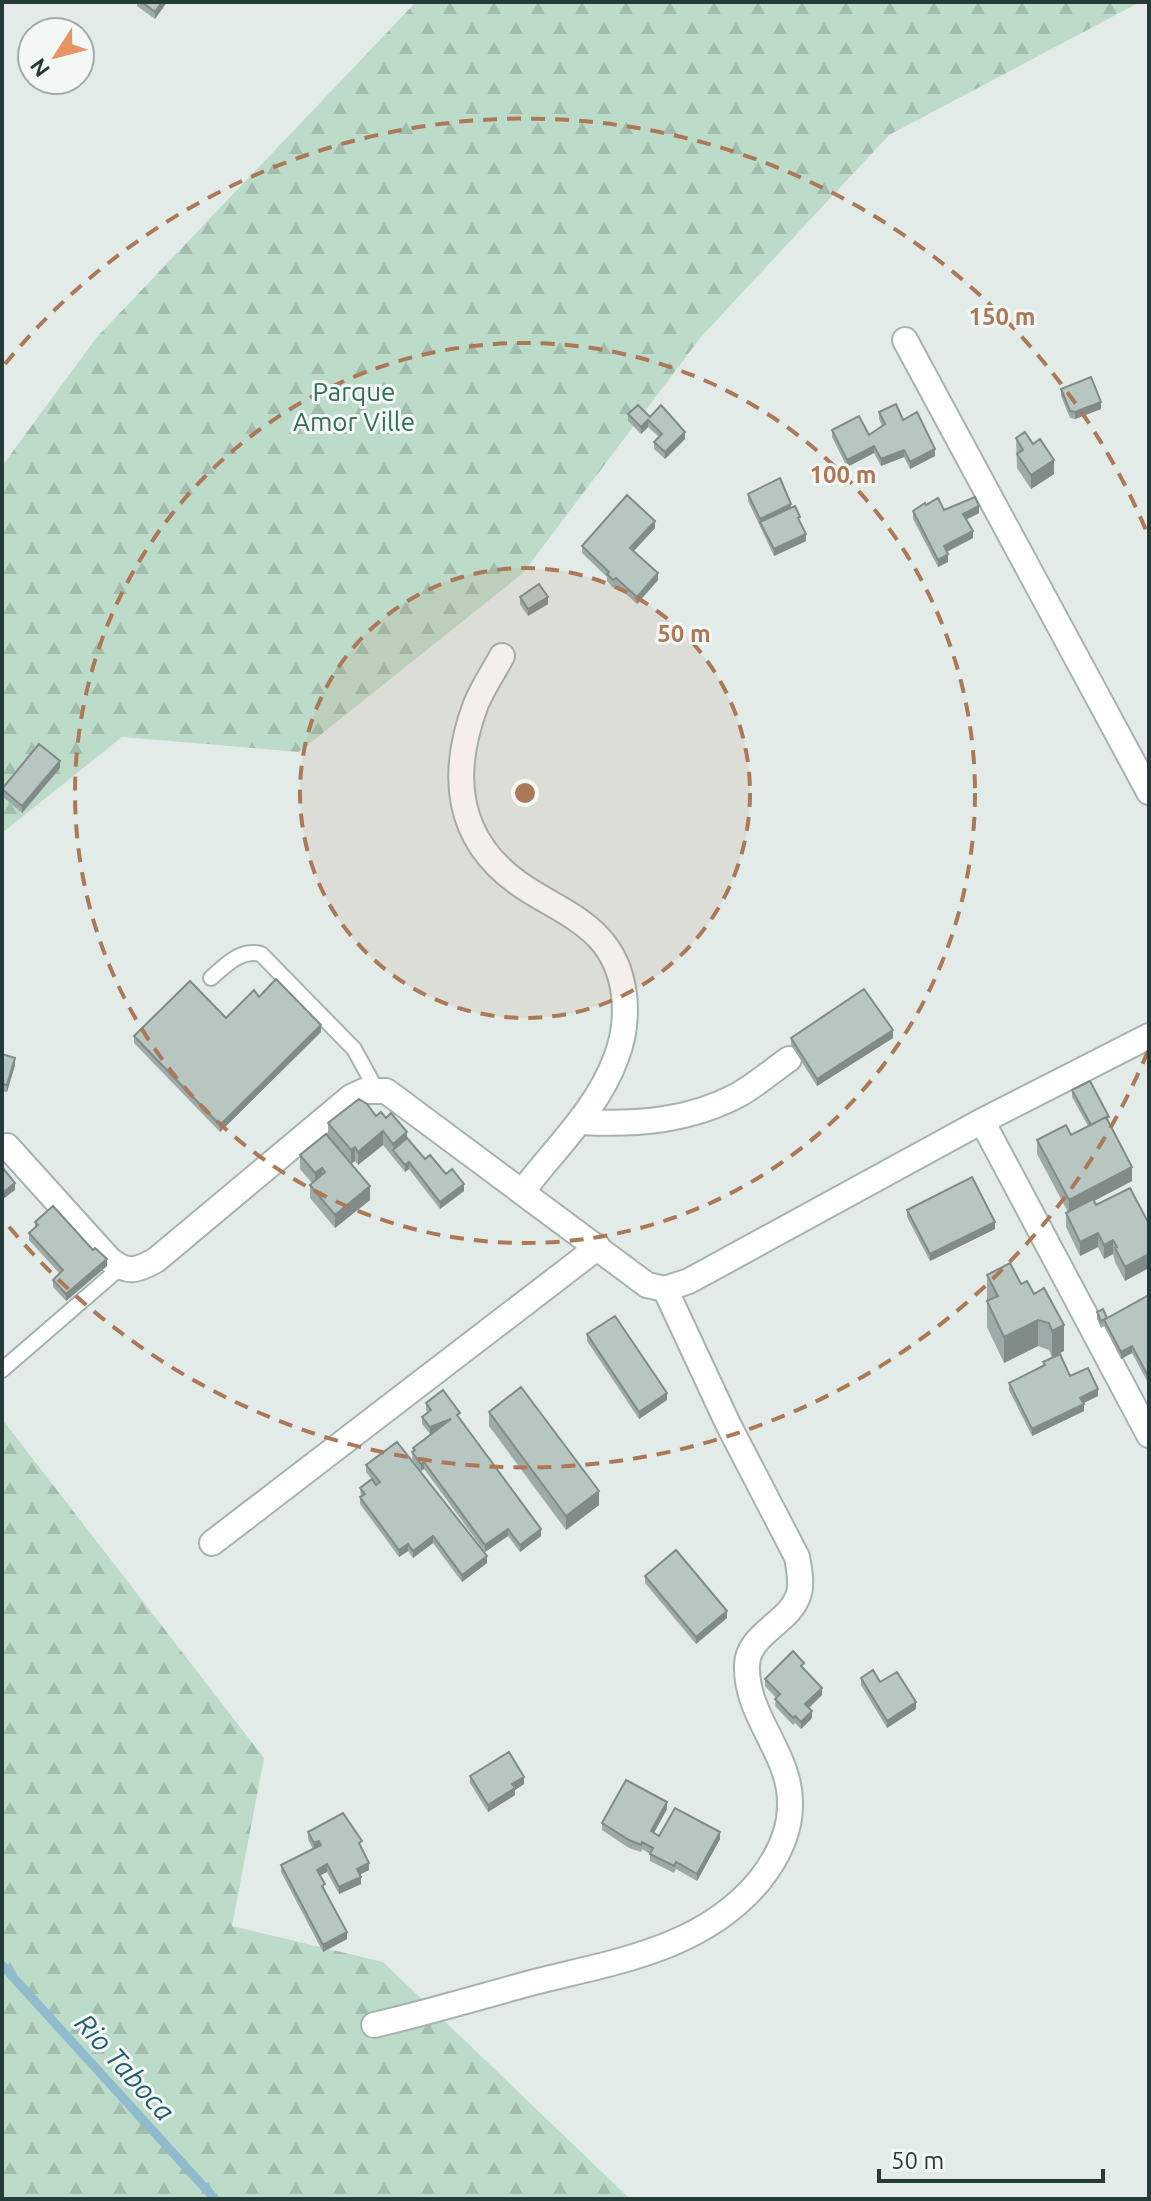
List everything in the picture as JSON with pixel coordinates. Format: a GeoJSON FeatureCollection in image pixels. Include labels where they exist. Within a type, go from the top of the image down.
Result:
{"type":"FeatureCollection","features":[{"type":"Feature","properties":{"kind":"street"},"geometry":{"type":"LineString","coordinates":[[905,340],[1149,792]]}},
{"type":"Feature","properties":{"kind":"street"},"geometry":{"type":"LineString","coordinates":[[502,656],[477,703],[462,760],[462,795],[469,825],[480,848],[513,880],[535,896],[565,911],[598,937],[615,960],[623,983],[623,1031],[617,1057],[581,1122],[544,1162],[522,1192]]}},
{"type":"Feature","properties":{"kind":"street"},"geometry":{"type":"LineString","coordinates":[[7,1146],[120,1268],[144,1267],[351,1097],[364,1091],[386,1091],[647,1285],[665,1289],[689,1281],[982,1121],[1149,1036]]}},
{"type":"Feature","properties":{"kind":"street"},"geometry":{"type":"LineString","coordinates":[[581,1122],[623,1124],[669,1119],[712,1107],[740,1093],[789,1059]]}},
{"type":"Feature","properties":{"kind":"street"},"geometry":{"type":"LineString","coordinates":[[982,1121],[1149,1435]]}},
{"type":"Feature","properties":{"kind":"street"},"geometry":{"type":"LineString","coordinates":[[212,1543],[598,1247]]}},
{"type":"Feature","properties":{"kind":"street"},"geometry":{"type":"LineString","coordinates":[[374,2025],[615,1963],[687,1938],[752,1889],[785,1842],[790,1802],[786,1780],[779,1756],[748,1686],[746,1662],[751,1648],[792,1608],[800,1577],[797,1557],[729,1426],[665,1289]]}},
{"type":"Feature","properties":{"kind":"lane"},"geometry":{"type":"LineString","coordinates":[[211,978],[237,957],[250,952],[261,954],[354,1049],[376,1089]]}},
{"type":"Feature","properties":{"kind":"lane"},"geometry":{"type":"LineString","coordinates":[[2,1370],[120,1268]]}},
{"type":"Feature","properties":{"kind":"green space","name":"Parque Amor Ville"},"geometry":{"type":"Polygon","coordinates":[[[416,2],[1140,2],[889,135],[700,338],[523,573],[299,752],[122,737],[2,833],[2,466],[97,337],[416,2]]]}},
{"type":"Feature","properties":{"kind":"green space"},"geometry":{"type":"Polygon","coordinates":[[[2,1419],[264,1758],[232,1926],[383,1962],[630,2199],[2,2199],[2,1419]]]}},
{"type":"Feature","properties":{"kind":"building"},"geometry":{"type":"Polygon","coordinates":[[[142,2],[162,2],[155,12],[142,2]]]}},
{"type":"Feature","properties":{"kind":"building"},"geometry":{"type":"Polygon","coordinates":[[[1091,377],[1101,402],[1070,411],[1061,389],[1091,377]]]}},
{"type":"Feature","properties":{"kind":"building"},"geometry":{"type":"Polygon","coordinates":[[[896,404],[903,420],[917,412],[935,449],[910,462],[904,450],[881,459],[874,446],[847,460],[832,430],[859,416],[869,435],[885,424],[879,412],[896,404]]]}},
{"type":"Feature","properties":{"kind":"building"},"geometry":{"type":"Polygon","coordinates":[[[638,405],[650,417],[661,405],[685,432],[665,452],[654,442],[662,434],[648,420],[641,427],[628,414],[638,405]]]}},
{"type":"Feature","properties":{"kind":"building"},"geometry":{"type":"Polygon","coordinates":[[[1025,432],[1033,444],[1040,439],[1054,460],[1031,475],[1017,454],[1023,450],[1016,438],[1025,432]]]}},
{"type":"Feature","properties":{"kind":"building"},"geometry":{"type":"Polygon","coordinates":[[[780,478],[791,504],[760,519],[748,494],[780,478]]]}},
{"type":"Feature","properties":{"kind":"building"},"geometry":{"type":"Polygon","coordinates":[[[627,495],[655,521],[630,548],[658,573],[637,597],[616,578],[613,580],[607,574],[609,572],[582,546],[627,495]]]}},
{"type":"Feature","properties":{"kind":"building"},"geometry":{"type":"Polygon","coordinates":[[[975,497],[979,506],[963,514],[973,531],[944,546],[948,554],[938,560],[913,511],[938,498],[944,510],[975,497]]]}},
{"type":"Feature","properties":{"kind":"building"},"geometry":{"type":"Polygon","coordinates":[[[795,506],[806,534],[774,549],[760,522],[795,506]]]}},
{"type":"Feature","properties":{"kind":"building"},"geometry":{"type":"Polygon","coordinates":[[[539,584],[548,597],[528,609],[520,597],[539,584]]]}},
{"type":"Feature","properties":{"kind":"building"},"geometry":{"type":"Polygon","coordinates":[[[39,744],[60,761],[22,806],[2,789],[39,744]]]}},
{"type":"Feature","properties":{"kind":"building"},"geometry":{"type":"Polygon","coordinates":[[[276,979],[321,1025],[220,1125],[134,1036],[190,981],[226,1018],[254,990],[259,997],[276,979]]]}},
{"type":"Feature","properties":{"kind":"building"},"geometry":{"type":"Polygon","coordinates":[[[864,989],[893,1030],[817,1079],[791,1038],[864,989]]]}},
{"type":"Feature","properties":{"kind":"building"},"geometry":{"type":"Polygon","coordinates":[[[2,1054],[15,1058],[7,1085],[2,1084],[2,1054]]]}},
{"type":"Feature","properties":{"kind":"building"},"geometry":{"type":"Polygon","coordinates":[[[1090,1081],[1109,1117],[1091,1125],[1072,1090],[1090,1081]]]}},
{"type":"Feature","properties":{"kind":"building"},"geometry":{"type":"Polygon","coordinates":[[[359,1099],[376,1116],[381,1112],[386,1118],[391,1113],[407,1132],[393,1144],[383,1131],[358,1152],[355,1147],[351,1150],[328,1123],[359,1099]]]}},
{"type":"Feature","properties":{"kind":"building"},"geometry":{"type":"Polygon","coordinates":[[[1106,1117],[1132,1167],[1069,1200],[1037,1140],[1066,1125],[1071,1135],[1106,1117]]]}},
{"type":"Feature","properties":{"kind":"building"},"geometry":{"type":"Polygon","coordinates":[[[326,1134],[370,1186],[335,1215],[310,1185],[325,1172],[322,1168],[315,1173],[300,1155],[326,1134]]]}},
{"type":"Feature","properties":{"kind":"building"},"geometry":{"type":"Polygon","coordinates":[[[407,1138],[425,1159],[430,1155],[446,1174],[452,1169],[464,1184],[440,1202],[409,1162],[405,1165],[393,1150],[407,1138]]]}},
{"type":"Feature","properties":{"kind":"building"},"geometry":{"type":"Polygon","coordinates":[[[2,1167],[15,1183],[2,1193],[2,1167]]]}},
{"type":"Feature","properties":{"kind":"building"},"geometry":{"type":"Polygon","coordinates":[[[972,1177],[995,1222],[930,1254],[907,1210],[972,1177]]]}},
{"type":"Feature","properties":{"kind":"building"},"geometry":{"type":"Polygon","coordinates":[[[1130,1188],[1149,1224],[1149,1254],[1125,1267],[1113,1240],[1104,1245],[1098,1233],[1080,1242],[1066,1213],[1093,1199],[1096,1205],[1130,1188]]]}},
{"type":"Feature","properties":{"kind":"building"},"geometry":{"type":"Polygon","coordinates":[[[53,1206],[93,1250],[95,1248],[107,1259],[66,1294],[53,1280],[63,1270],[29,1233],[38,1225],[35,1222],[53,1206]]]}},
{"type":"Feature","properties":{"kind":"building"},"geometry":{"type":"Polygon","coordinates":[[[1010,1263],[1021,1284],[1027,1281],[1034,1294],[1044,1288],[1064,1325],[1052,1331],[1049,1323],[1038,1320],[1004,1337],[987,1301],[998,1296],[987,1275],[1010,1263]]]}},
{"type":"Feature","properties":{"kind":"building"},"geometry":{"type":"Polygon","coordinates":[[[1149,1295],[1147,1374],[1132,1346],[1121,1352],[1104,1320],[1149,1295]]]}},
{"type":"Feature","properties":{"kind":"building"},"geometry":{"type":"Polygon","coordinates":[[[1103,1309],[1107,1318],[1101,1321],[1097,1312],[1103,1309]]]}},
{"type":"Feature","properties":{"kind":"building"},"geometry":{"type":"Polygon","coordinates":[[[615,1316],[667,1393],[639,1412],[587,1334],[615,1316]]]}},
{"type":"Feature","properties":{"kind":"building"},"geometry":{"type":"Polygon","coordinates":[[[1060,1354],[1070,1376],[1088,1368],[1098,1389],[1080,1398],[1084,1404],[1032,1429],[1009,1383],[1060,1354]]]}},
{"type":"Feature","properties":{"kind":"building"},"geometry":{"type":"Polygon","coordinates":[[[521,1387],[599,1491],[566,1516],[489,1412],[521,1387]]]}},
{"type":"Feature","properties":{"kind":"building"},"geometry":{"type":"Polygon","coordinates":[[[443,1390],[460,1413],[457,1415],[541,1529],[520,1545],[508,1529],[485,1545],[424,1462],[421,1464],[412,1452],[415,1450],[413,1448],[451,1419],[430,1427],[422,1417],[431,1410],[426,1403],[443,1390]]]}},
{"type":"Feature","properties":{"kind":"building"},"geometry":{"type":"Polygon","coordinates":[[[397,1442],[487,1556],[462,1575],[433,1536],[413,1551],[408,1544],[399,1550],[360,1497],[365,1494],[360,1488],[372,1479],[376,1485],[380,1482],[366,1465],[397,1442]]]}},
{"type":"Feature","properties":{"kind":"building"},"geometry":{"type":"Polygon","coordinates":[[[676,1550],[727,1611],[696,1637],[645,1576],[676,1550]]]}},
{"type":"Feature","properties":{"kind":"building"},"geometry":{"type":"Polygon","coordinates":[[[793,1651],[804,1663],[801,1666],[822,1688],[805,1704],[812,1711],[801,1722],[775,1699],[780,1694],[765,1679],[793,1651]]]}},
{"type":"Feature","properties":{"kind":"building"},"geometry":{"type":"Polygon","coordinates":[[[873,1670],[880,1682],[897,1672],[916,1702],[887,1721],[861,1678],[873,1670]]]}},
{"type":"Feature","properties":{"kind":"building"},"geometry":{"type":"Polygon","coordinates":[[[509,1752],[524,1777],[512,1784],[515,1788],[488,1805],[470,1776],[509,1752]]]}},
{"type":"Feature","properties":{"kind":"building"},"geometry":{"type":"Polygon","coordinates":[[[626,1780],[667,1802],[651,1831],[659,1836],[675,1808],[720,1832],[697,1874],[676,1862],[674,1866],[650,1854],[653,1848],[629,1840],[602,1823],[626,1780]]]}},
{"type":"Feature","properties":{"kind":"building"},"geometry":{"type":"Polygon","coordinates":[[[343,1813],[362,1841],[359,1843],[369,1863],[357,1869],[361,1877],[339,1887],[327,1864],[317,1870],[325,1884],[322,1886],[347,1932],[323,1945],[281,1865],[321,1845],[319,1841],[314,1843],[308,1832],[343,1813]]]}},
{"type":"Feature","properties":{"kind":"waterway","name":"Rio Taboca"},"geometry":{"type":"LineString","coordinates":[[2,1965],[215,2199]]}}]}
